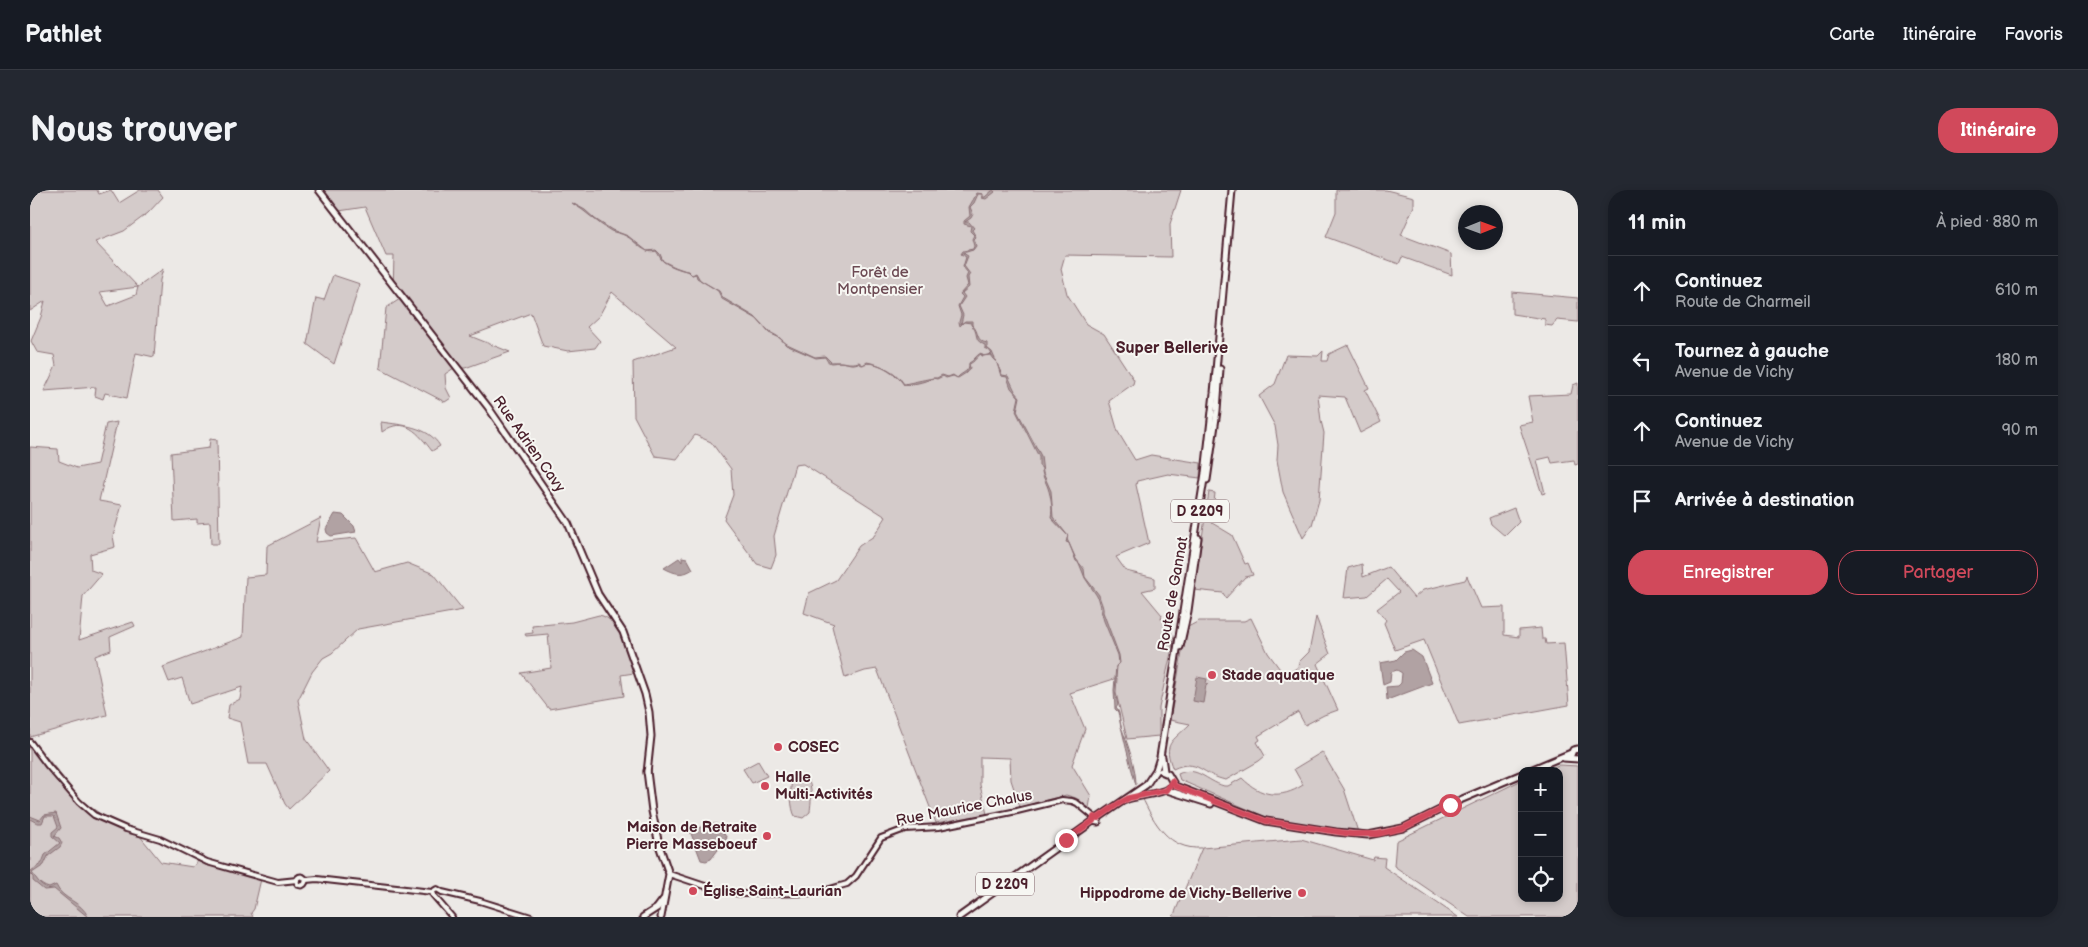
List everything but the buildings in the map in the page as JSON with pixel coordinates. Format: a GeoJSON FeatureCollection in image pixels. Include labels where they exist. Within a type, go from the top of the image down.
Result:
{"type":"FeatureCollection","features":[{"type":"Feature","properties":{"kind":"main road","name":"Rue Adrien Cavy"},"geometry":{"type":"LineString","coordinates":[[319,190],[488,407],[568,523],[600,599],[623,632],[628,643],[648,705],[651,724],[651,747],[647,760],[647,773],[652,811],[663,858],[669,874]]}},
{"type":"Feature","properties":{"kind":"main road","name":"Route de Gannat"},"geometry":{"type":"LineString","coordinates":[[1152,777],[1160,756],[1199,512],[1214,392],[1232,190]]}},
{"type":"Feature","properties":{"kind":"main road","name":"Route de Gannat"},"geometry":{"type":"LineString","coordinates":[[1164,771],[1162,764],[1163,748],[1181,640],[1188,613],[1190,587],[1217,411],[1223,298]]}},
{"type":"Feature","properties":{"kind":"main road"},"geometry":{"type":"LineString","coordinates":[[1538,767],[1558,759],[1574,756],[1574,749],[1578,749]]}},
{"type":"Feature","properties":{"kind":"main road"},"geometry":{"type":"LineString","coordinates":[[1485,790],[1416,826],[1397,834],[1371,838],[1346,837],[1266,825],[1185,795],[1167,790],[1159,792],[1152,787],[1152,777],[1164,771],[1175,786],[1266,821],[1368,835],[1403,828],[1460,800],[1518,776]]}},
{"type":"Feature","properties":{"kind":"main road","name":"D 2209"},"geometry":{"type":"LineString","coordinates":[[1118,804],[1152,777]]}},
{"type":"Feature","properties":{"kind":"main road"},"geometry":{"type":"LineString","coordinates":[[1167,790],[1172,781]]}},
{"type":"Feature","properties":{"kind":"main road","name":"D 2209"},"geometry":{"type":"LineString","coordinates":[[958,917],[1118,804],[1129,798],[1159,792]]}},
{"type":"Feature","properties":{"kind":"main road"},"geometry":{"type":"LineString","coordinates":[[649,913],[660,917],[669,874]]}},
{"type":"Feature","properties":{"kind":"main road"},"geometry":{"type":"LineString","coordinates":[[643,917],[657,908],[664,900]]}},
{"type":"Feature","properties":{"kind":"street"},"geometry":{"type":"LineString","coordinates":[[30,742],[78,802],[94,815],[126,830],[160,839],[207,862],[278,882],[297,880],[301,876],[306,880],[318,879],[432,892],[439,895],[446,893],[480,901],[531,917]]}},
{"type":"Feature","properties":{"kind":"street","name":"Rue Maurice Chalus"},"geometry":{"type":"LineString","coordinates":[[669,874],[725,892],[752,895],[816,893],[834,889],[852,880],[881,838],[912,828],[947,825],[1062,800],[1077,803],[1095,819]]}},
{"type":"Feature","properties":{"kind":"street"},"geometry":{"type":"LineString","coordinates":[[432,892],[435,889],[452,917]]}},
{"type":"Feature","properties":{"kind":"green space"},"geometry":{"type":"Polygon","coordinates":[[[30,190],[97,190],[99,194],[111,190],[119,203],[140,190],[158,190],[163,197],[148,213],[124,231],[95,242],[138,287],[163,269],[160,280],[154,357],[136,353],[127,398],[105,393],[103,399],[95,396],[96,387],[44,391],[56,366],[54,355],[37,352],[31,341],[41,317],[45,301],[30,311],[30,190]],[[138,287],[100,292],[108,306],[136,295],[138,287]]]}},
{"type":"Feature","properties":{"kind":"green space","name":"Forêt de Montpensier"},"geometry":{"type":"Polygon","coordinates":[[[323,190],[1181,190],[1170,224],[1171,257],[1065,255],[1061,269],[1067,294],[1086,324],[1104,334],[1134,380],[1133,384],[1109,401],[1118,432],[1135,460],[1151,455],[1201,463],[1200,478],[1168,474],[1137,481],[1136,485],[1149,543],[1116,557],[1126,571],[1155,578],[1155,588],[1142,591],[1162,615],[1161,618],[1174,639],[1159,708],[1159,736],[1127,739],[1116,693],[1117,678],[1070,693],[1085,729],[1072,765],[1091,796],[1089,808],[1076,798],[1066,795],[1020,807],[1011,780],[1010,758],[980,757],[980,785],[987,814],[936,823],[877,669],[845,678],[832,626],[834,624],[804,613],[809,593],[836,580],[859,546],[874,536],[886,517],[803,464],[795,465],[774,536],[776,555],[771,568],[757,564],[724,519],[733,495],[731,469],[711,442],[695,435],[677,459],[655,456],[634,416],[633,362],[676,347],[612,292],[599,316],[587,327],[600,341],[595,348],[568,351],[543,346],[531,313],[470,336],[510,352],[465,368],[454,368],[445,374],[446,388],[451,398],[445,402],[380,368],[386,308],[400,299],[393,291],[394,256],[386,256],[365,207],[339,211],[323,190]]]}},
{"type":"Feature","properties":{"kind":"green space"},"geometry":{"type":"Polygon","coordinates":[[[1336,190],[1386,190],[1414,197],[1414,206],[1401,235],[1451,254],[1452,275],[1402,257],[1399,264],[1326,237],[1336,212],[1336,190]]]}},
{"type":"Feature","properties":{"kind":"green space"},"geometry":{"type":"Polygon","coordinates":[[[333,275],[360,284],[334,364],[307,344],[316,298],[324,300],[333,275]]]}},
{"type":"Feature","properties":{"kind":"green space"},"geometry":{"type":"Polygon","coordinates":[[[1512,292],[1578,298],[1578,322],[1557,320],[1552,326],[1545,325],[1545,319],[1512,314],[1512,292]]]}},
{"type":"Feature","properties":{"kind":"green space"},"geometry":{"type":"Polygon","coordinates":[[[1348,345],[1369,388],[1365,390],[1381,422],[1360,433],[1345,397],[1318,395],[1324,433],[1319,500],[1312,525],[1303,538],[1283,492],[1277,460],[1278,445],[1275,426],[1259,396],[1275,384],[1286,355],[1318,356],[1323,351],[1322,361],[1327,361],[1329,354],[1348,345]]]}},
{"type":"Feature","properties":{"kind":"green space"},"geometry":{"type":"Polygon","coordinates":[[[1578,383],[1578,464],[1575,465],[1574,460],[1552,463],[1550,457],[1537,460],[1545,493],[1542,494],[1519,425],[1533,422],[1528,396],[1571,394],[1573,385],[1578,383]]]}},
{"type":"Feature","properties":{"kind":"green space"},"geometry":{"type":"Polygon","coordinates":[[[117,422],[99,501],[122,505],[113,536],[115,547],[90,554],[91,570],[102,574],[83,596],[79,640],[133,622],[135,626],[110,637],[111,650],[95,656],[107,715],[30,737],[30,447],[58,449],[59,461],[77,468],[97,464],[106,424],[117,422]]]}},
{"type":"Feature","properties":{"kind":"green space"},"geometry":{"type":"Polygon","coordinates":[[[381,422],[406,426],[422,430],[435,439],[440,446],[432,451],[417,433],[404,426],[390,427],[382,432],[381,422]]]}},
{"type":"Feature","properties":{"kind":"green space"},"geometry":{"type":"Polygon","coordinates":[[[210,439],[217,440],[219,544],[211,544],[210,522],[197,523],[197,519],[174,521],[171,453],[209,448],[210,439]]]}},
{"type":"Feature","properties":{"kind":"green space"},"geometry":{"type":"Polygon","coordinates":[[[1209,492],[1215,493],[1212,523],[1232,535],[1245,564],[1248,563],[1253,575],[1245,577],[1226,598],[1223,593],[1194,590],[1209,492]]]}},
{"type":"Feature","properties":{"kind":"green space"},"geometry":{"type":"Polygon","coordinates":[[[1514,508],[1519,522],[1505,536],[1491,524],[1489,518],[1514,508]]]}},
{"type":"Feature","properties":{"kind":"green space"},"geometry":{"type":"Polygon","coordinates":[[[321,518],[316,542],[356,538],[375,572],[407,563],[434,574],[463,610],[358,629],[332,653],[323,658],[312,672],[298,700],[306,739],[329,771],[289,809],[267,764],[248,764],[240,722],[227,718],[229,705],[240,699],[242,687],[190,704],[182,678],[169,682],[163,667],[243,637],[246,577],[266,575],[267,546],[321,518]]]}},
{"type":"Feature","properties":{"kind":"green space"},"geometry":{"type":"Polygon","coordinates":[[[1362,564],[1363,577],[1388,567],[1414,598],[1423,590],[1465,580],[1467,576],[1481,608],[1504,607],[1504,635],[1519,637],[1519,630],[1541,628],[1542,639],[1545,639],[1546,644],[1564,643],[1569,705],[1459,725],[1424,640],[1395,650],[1384,623],[1386,620],[1377,609],[1399,592],[1387,579],[1367,596],[1344,598],[1348,568],[1362,564]]]}},
{"type":"Feature","properties":{"kind":"green space"},"geometry":{"type":"Polygon","coordinates":[[[599,615],[613,623],[622,638],[629,656],[634,673],[621,675],[624,696],[549,709],[521,673],[551,668],[548,634],[526,636],[525,634],[533,633],[532,626],[572,622],[599,615]]]}},
{"type":"Feature","properties":{"kind":"green space"},"geometry":{"type":"Polygon","coordinates":[[[1316,617],[1330,654],[1317,664],[1338,710],[1305,725],[1298,712],[1258,736],[1260,740],[1257,742],[1265,756],[1226,780],[1195,766],[1189,765],[1173,769],[1168,754],[1169,748],[1174,739],[1190,724],[1170,720],[1188,627],[1199,621],[1244,621],[1251,618],[1268,653],[1285,676],[1298,667],[1299,662],[1309,652],[1316,617]]]}},
{"type":"Feature","properties":{"kind":"green space"},"geometry":{"type":"Polygon","coordinates":[[[30,737],[82,801],[102,815],[135,830],[161,862],[193,867],[198,861],[261,879],[254,909],[251,913],[253,917],[30,917],[30,737]]]}},
{"type":"Feature","properties":{"kind":"green space"},"geometry":{"type":"Polygon","coordinates":[[[1322,752],[1344,789],[1358,832],[1268,818],[1180,780],[1178,774],[1191,771],[1224,786],[1228,786],[1242,778],[1263,792],[1271,794],[1286,793],[1303,785],[1294,769],[1322,752]]]}},
{"type":"Feature","properties":{"kind":"green space"},"geometry":{"type":"Polygon","coordinates":[[[758,761],[767,776],[752,783],[743,769],[758,761]]]}},
{"type":"Feature","properties":{"kind":"green space"},"geometry":{"type":"Polygon","coordinates":[[[1559,765],[1578,766],[1578,917],[1469,917],[1394,866],[1396,841],[1518,782],[1518,902],[1563,902],[1563,767],[1553,767],[1559,765]]]}},
{"type":"Feature","properties":{"kind":"green space"},"geometry":{"type":"Polygon","coordinates":[[[801,776],[808,781],[811,791],[810,812],[803,818],[795,816],[791,798],[793,779],[801,776]]]}},
{"type":"Feature","properties":{"kind":"green space","name":"Hippodrome de Vichy-Bellerive"},"geometry":{"type":"Polygon","coordinates":[[[1301,839],[1373,860],[1374,857],[1385,858],[1384,867],[1458,917],[1173,917],[1202,848],[1301,839]]]}},
{"type":"Feature","properties":{"kind":"shaded area"},"geometry":{"type":"Polygon","coordinates":[[[993,190],[995,192],[986,199],[982,198],[982,194],[978,194],[970,207],[973,214],[965,222],[969,222],[974,228],[972,230],[976,237],[974,239],[976,246],[973,250],[963,253],[968,256],[964,266],[970,274],[968,277],[969,287],[962,293],[965,297],[959,306],[963,315],[961,324],[965,321],[972,321],[972,325],[976,330],[979,338],[987,343],[987,348],[992,352],[996,362],[991,355],[984,356],[992,354],[977,339],[971,323],[964,322],[960,326],[961,315],[958,306],[963,297],[960,294],[968,285],[966,278],[968,273],[963,267],[966,257],[961,254],[963,251],[973,249],[974,246],[972,239],[974,235],[970,231],[971,226],[964,224],[964,221],[970,216],[969,207],[977,193],[983,194],[983,197],[985,197],[993,190]]]}},
{"type":"Feature","properties":{"kind":"shaded area"},"geometry":{"type":"Polygon","coordinates":[[[572,203],[612,230],[628,236],[646,250],[630,238],[606,228],[572,203]]]}},
{"type":"Feature","properties":{"kind":"shaded area"},"geometry":{"type":"Polygon","coordinates":[[[656,250],[663,261],[661,259],[656,251],[647,251],[656,250]]]}},
{"type":"Feature","properties":{"kind":"shaded area"},"geometry":{"type":"Polygon","coordinates":[[[704,282],[719,291],[723,298],[757,319],[722,299],[718,291],[704,282]]]}},
{"type":"Feature","properties":{"kind":"shaded area"},"geometry":{"type":"Polygon","coordinates":[[[781,339],[787,344],[815,357],[825,356],[831,362],[839,362],[830,363],[825,357],[816,358],[786,345],[781,339]]]}},
{"type":"Feature","properties":{"kind":"shaded area"},"geometry":{"type":"Polygon","coordinates":[[[981,353],[983,356],[979,355],[969,364],[981,353]]]}},
{"type":"Feature","properties":{"kind":"shaded area"},"geometry":{"type":"Polygon","coordinates":[[[969,364],[970,368],[966,373],[957,378],[967,370],[969,364]]]}},
{"type":"Feature","properties":{"kind":"shaded area"},"geometry":{"type":"Polygon","coordinates":[[[998,365],[1002,375],[1008,376],[1020,397],[1017,411],[1041,456],[1043,473],[1051,491],[1053,517],[1068,536],[1051,518],[1051,499],[1043,475],[1042,468],[1039,466],[1039,457],[1016,411],[1019,397],[1011,388],[1007,377],[1001,376],[998,365]]]}},
{"type":"Feature","properties":{"kind":"shaded area"},"geometry":{"type":"Polygon","coordinates":[[[881,366],[901,379],[904,384],[932,378],[904,385],[896,376],[881,366]]]}},
{"type":"Feature","properties":{"kind":"shaded area"},"geometry":{"type":"Polygon","coordinates":[[[942,375],[948,377],[953,375],[956,377],[946,378],[943,376],[937,379],[933,378],[942,375]]]}},
{"type":"Feature","properties":{"kind":"shaded area"},"geometry":{"type":"Polygon","coordinates":[[[335,514],[343,515],[354,526],[356,532],[331,536],[327,533],[326,529],[335,514]]]}},
{"type":"Feature","properties":{"kind":"shaded area"},"geometry":{"type":"Polygon","coordinates":[[[1070,546],[1076,559],[1084,569],[1085,577],[1099,595],[1103,612],[1119,655],[1120,663],[1117,666],[1115,691],[1118,705],[1116,708],[1119,712],[1120,722],[1118,712],[1115,709],[1114,690],[1116,666],[1119,663],[1118,655],[1104,621],[1097,596],[1085,578],[1079,563],[1076,561],[1070,546]]]}},
{"type":"Feature","properties":{"kind":"shaded area"},"geometry":{"type":"Polygon","coordinates":[[[682,557],[687,558],[693,569],[686,573],[679,573],[664,568],[679,558],[682,562],[682,557]]]}},
{"type":"Feature","properties":{"kind":"shaded area"},"geometry":{"type":"Polygon","coordinates":[[[1412,650],[1422,657],[1432,683],[1387,700],[1386,687],[1398,686],[1401,683],[1402,673],[1397,670],[1391,672],[1390,682],[1383,685],[1380,663],[1396,660],[1404,652],[1412,650]]]}},
{"type":"Feature","properties":{"kind":"shaded area"},"geometry":{"type":"Polygon","coordinates":[[[1197,677],[1207,679],[1206,684],[1208,684],[1206,685],[1203,703],[1193,701],[1197,677]]]}},
{"type":"Feature","properties":{"kind":"shaded area"},"geometry":{"type":"Polygon","coordinates":[[[1122,728],[1133,764],[1136,785],[1129,758],[1122,728]]]}},
{"type":"Feature","properties":{"kind":"shaded area"},"geometry":{"type":"Polygon","coordinates":[[[56,813],[61,828],[54,836],[59,838],[62,843],[60,847],[48,856],[44,865],[32,873],[46,887],[49,888],[56,885],[63,894],[81,907],[88,917],[54,889],[44,890],[33,881],[33,877],[30,874],[31,871],[42,863],[45,855],[60,843],[52,836],[52,832],[58,827],[54,816],[45,816],[42,823],[37,823],[30,819],[30,816],[40,820],[44,815],[56,813]]]}},
{"type":"Feature","properties":{"kind":"shaded area"},"geometry":{"type":"Polygon","coordinates":[[[709,824],[717,824],[727,838],[711,859],[706,861],[701,860],[690,831],[709,824]]]}},
{"type":"Feature","properties":{"kind":"waterway"},"geometry":{"type":"LineString","coordinates":[[1142,797],[1158,825],[1171,840],[1180,845],[1201,848]]}},
{"type":"Feature","properties":{"kind":"place","name":"Stade aquatique"},"geometry":{"type":"Point","coordinates":[1212,675]}},
{"type":"Feature","properties":{"kind":"place","name":"COSEC"},"geometry":{"type":"Point","coordinates":[778,747]}},
{"type":"Feature","properties":{"kind":"place","name":"Halle Multi-Activités"},"geometry":{"type":"Point","coordinates":[765,786]}},
{"type":"Feature","properties":{"kind":"place","name":"Maison de Retraite Pierre Masseboeuf"},"geometry":{"type":"Point","coordinates":[767,836]}},
{"type":"Feature","properties":{"kind":"place","name":"Église Saint-Laurian"},"geometry":{"type":"Point","coordinates":[693,891]}},
{"type":"Feature","properties":{"kind":"place","name":"Hippodrome de Vichy-Bellerive"},"geometry":{"type":"Point","coordinates":[1302,893]}},
{"type":"Feature","properties":{"kind":"district","name":"Super Bellerive"},"geometry":{"type":"Point","coordinates":[1172,348]}},
{"type":"Feature","properties":{"kind":"route"},"geometry":{"type":"LineString","coordinates":[[1066,840],[1093,821],[1094,817],[1098,818],[1129,798],[1167,790],[1172,781],[1175,786],[1266,821],[1352,834],[1368,835],[1391,832],[1450,805]]}}]}
